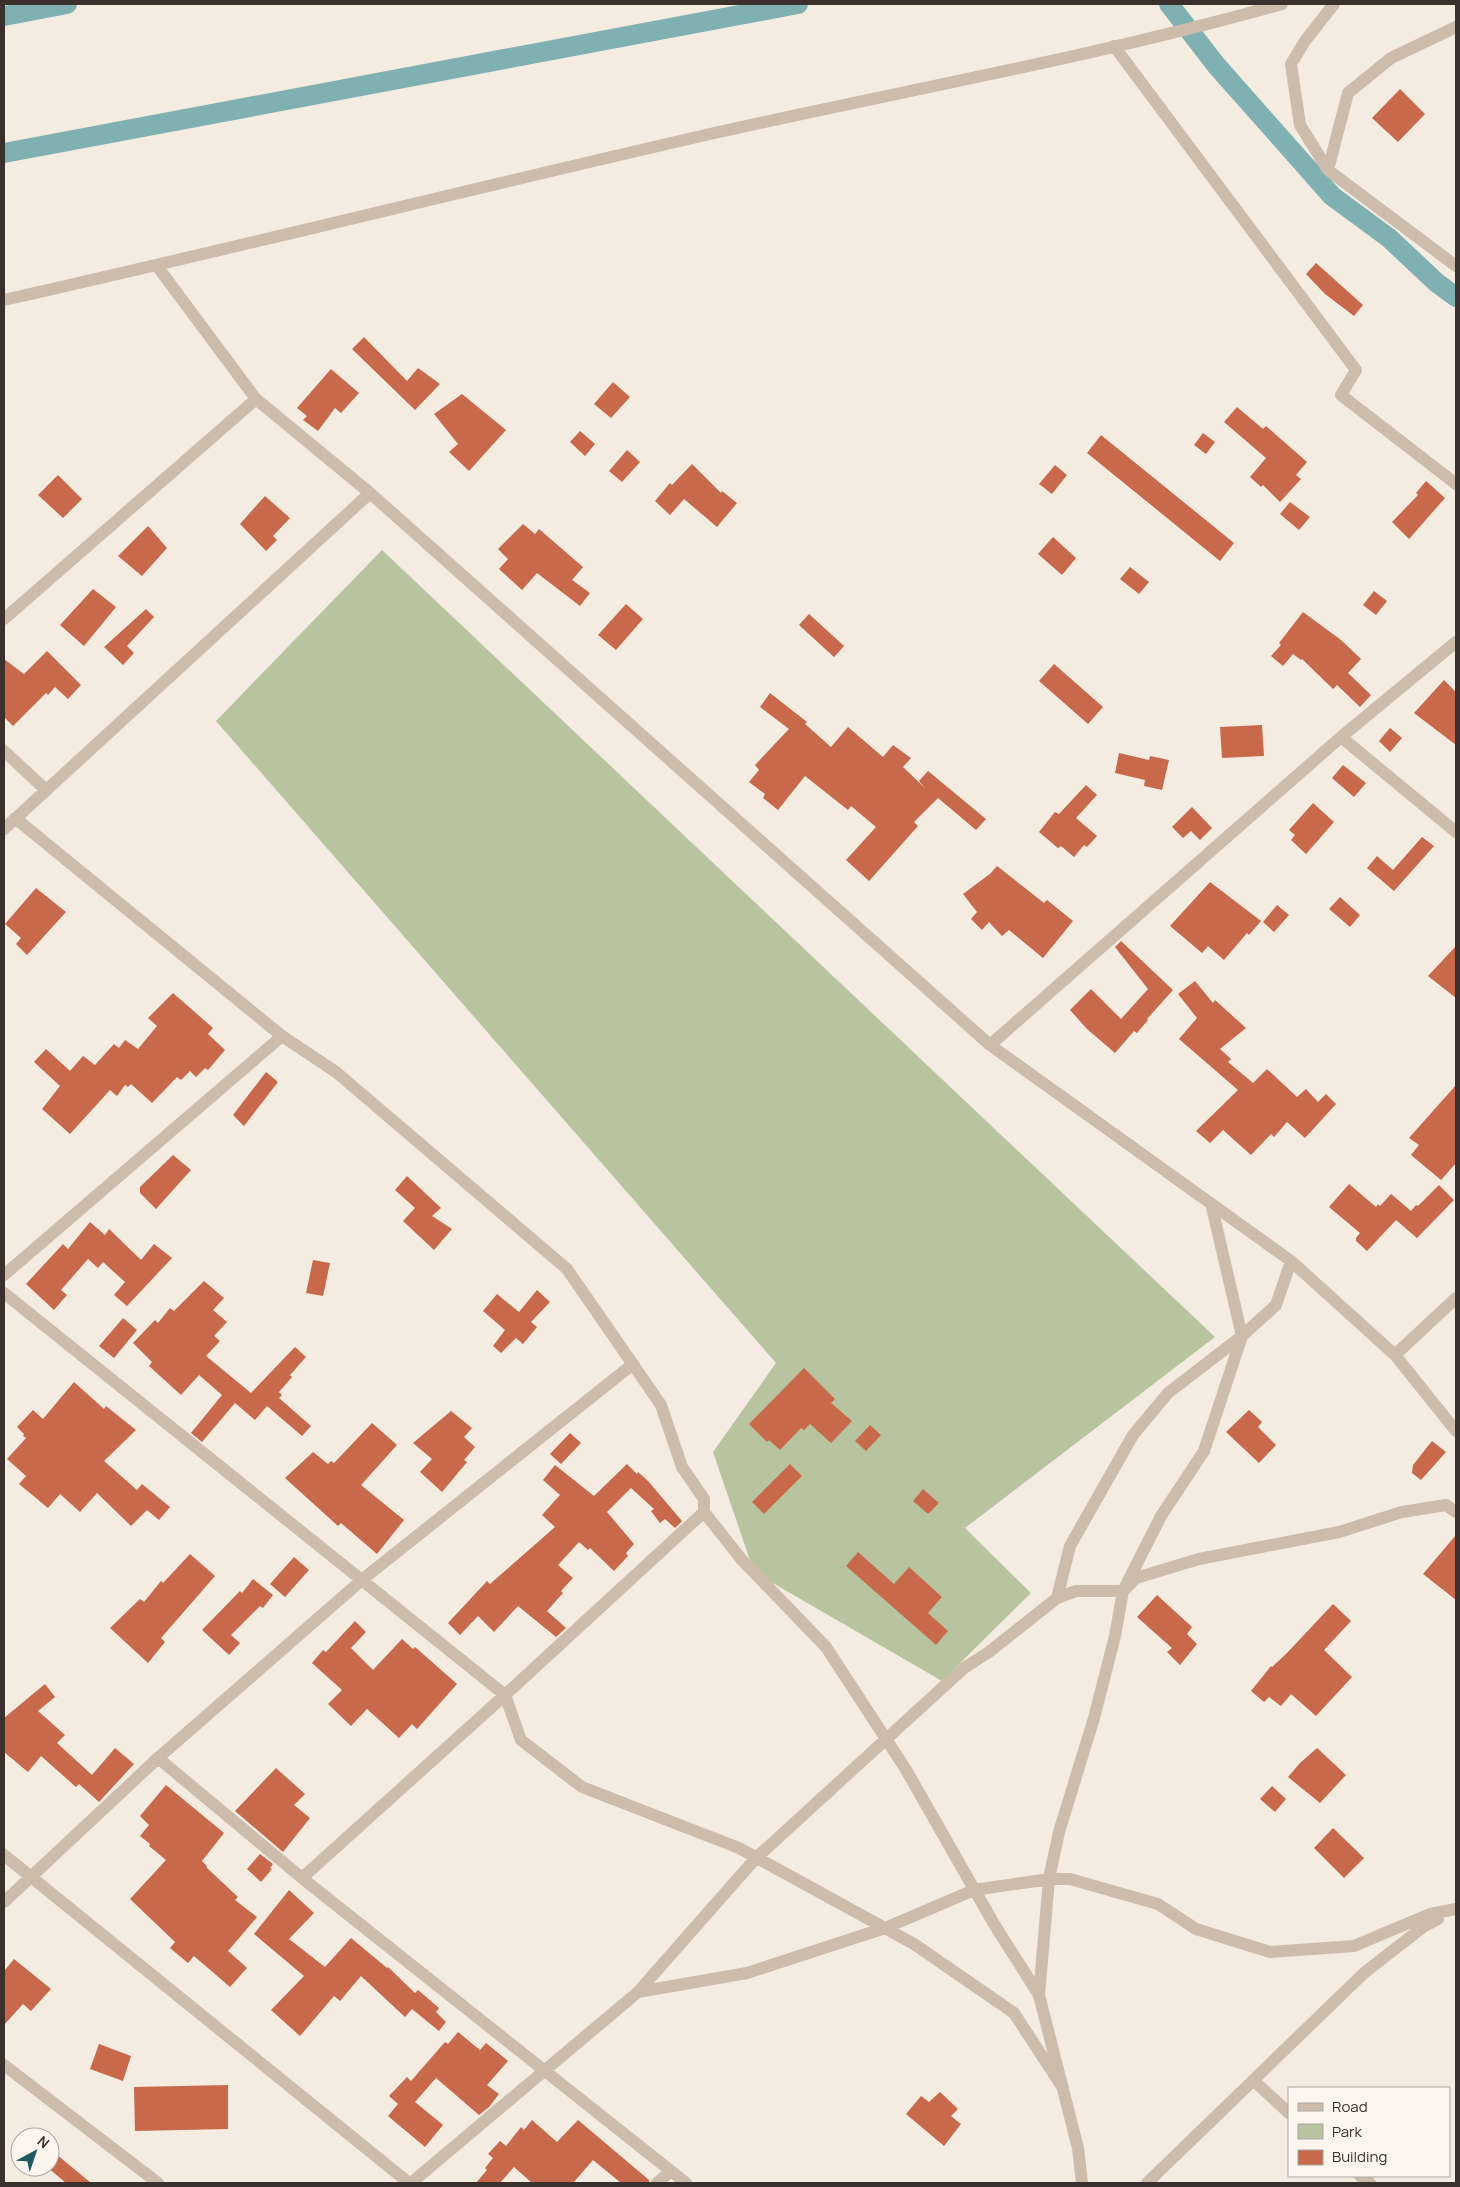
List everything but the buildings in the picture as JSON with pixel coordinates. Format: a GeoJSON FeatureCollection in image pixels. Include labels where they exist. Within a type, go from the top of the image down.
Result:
{"type":"FeatureCollection","features":[{"type":"Feature","properties":{"kind":"street"},"geometry":{"type":"LineString","coordinates":[[4,300],[157,266],[711,134],[1189,30],[1282,4]]}},
{"type":"Feature","properties":{"kind":"street"},"geometry":{"type":"LineString","coordinates":[[1334,4],[1291,64],[1300,125],[1328,170],[1456,266]]}},
{"type":"Feature","properties":{"kind":"street"},"geometry":{"type":"LineString","coordinates":[[1328,170],[1348,93],[1391,58],[1456,27]]}},
{"type":"Feature","properties":{"kind":"street"},"geometry":{"type":"LineString","coordinates":[[1114,46],[1356,370],[1341,395],[1456,484]]}},
{"type":"Feature","properties":{"kind":"street"},"geometry":{"type":"LineString","coordinates":[[157,266],[256,399],[370,493],[990,1045],[1291,1261],[1395,1355],[1456,1431]]}},
{"type":"Feature","properties":{"kind":"street"},"geometry":{"type":"LineString","coordinates":[[4,619],[256,399]]}},
{"type":"Feature","properties":{"kind":"street"},"geometry":{"type":"LineString","coordinates":[[4,829],[370,493]]}},
{"type":"Feature","properties":{"kind":"street"},"geometry":{"type":"LineString","coordinates":[[990,1045],[1341,737],[1456,642]]}},
{"type":"Feature","properties":{"kind":"street"},"geometry":{"type":"LineString","coordinates":[[1341,737],[1456,832]]}},
{"type":"Feature","properties":{"kind":"street"},"geometry":{"type":"LineString","coordinates":[[4,750],[46,790]]}},
{"type":"Feature","properties":{"kind":"street"},"geometry":{"type":"LineString","coordinates":[[15,818],[282,1036],[336,1072],[567,1269],[661,1405],[682,1467],[704,1500],[704,1512],[742,1560],[826,1648],[905,1768],[974,1890],[1039,1995],[1078,2148],[1082,2183]]}},
{"type":"Feature","properties":{"kind":"street"},"geometry":{"type":"LineString","coordinates":[[4,1275],[282,1036]]}},
{"type":"Feature","properties":{"kind":"street"},"geometry":{"type":"LineString","coordinates":[[1039,1995],[1049,1879],[1060,1832],[1094,1718],[1115,1636],[1123,1591],[1161,1516],[1204,1450],[1242,1336],[1211,1203]]}},
{"type":"Feature","properties":{"kind":"street"},"geometry":{"type":"LineString","coordinates":[[1058,1598],[1070,1546],[1133,1435],[1168,1393],[1242,1336],[1276,1305],[1291,1261]]}},
{"type":"Feature","properties":{"kind":"street"},"geometry":{"type":"LineString","coordinates":[[4,1293],[505,1695],[521,1740],[582,1787],[739,1848],[914,1944],[1014,2013],[1063,2088]]}},
{"type":"Feature","properties":{"kind":"street"},"geometry":{"type":"LineString","coordinates":[[1395,1355],[1456,1298]]}},
{"type":"Feature","properties":{"kind":"street"},"geometry":{"type":"LineString","coordinates":[[4,1902],[158,1758],[363,1580],[633,1364]]}},
{"type":"Feature","properties":{"kind":"street"},"geometry":{"type":"LineString","coordinates":[[4,1855],[410,2183],[638,1992],[756,1858],[964,1668],[989,1652],[1058,1598],[1076,1591],[1123,1591],[1136,1578],[1199,1559],[1339,1532],[1402,1512],[1453,1506]]}},
{"type":"Feature","properties":{"kind":"street"},"geometry":{"type":"LineString","coordinates":[[302,1878],[704,1512]]}},
{"type":"Feature","properties":{"kind":"street"},"geometry":{"type":"LineString","coordinates":[[158,1758],[302,1878],[686,2183]]}},
{"type":"Feature","properties":{"kind":"street"},"geometry":{"type":"LineString","coordinates":[[638,1992],[746,1973],[885,1928],[974,1890],[1049,1879],[1070,1879],[1158,1904],[1196,1929],[1270,1952],[1354,1946],[1430,1914],[1456,1909]]}},
{"type":"Feature","properties":{"kind":"street"},"geometry":{"type":"LineString","coordinates":[[1147,2183],[1364,1973],[1423,1927],[1456,1909]]}},
{"type":"Feature","properties":{"kind":"street"},"geometry":{"type":"LineString","coordinates":[[4,2065],[158,2183]]}},
{"type":"Feature","properties":{"kind":"street"},"geometry":{"type":"LineString","coordinates":[[1253,2080],[1288,2112]]}},
{"type":"Feature","properties":{"kind":"street"},"geometry":{"type":"LineString","coordinates":[[657,2183],[671,2170]]}},
{"type":"Feature","properties":{"kind":"green space"},"geometry":{"type":"Polygon","coordinates":[[[382,550],[1215,1337],[965,1528],[1031,1593],[942,1681],[754,1572],[713,1452],[776,1363],[216,721],[382,550]]]}},
{"type":"Feature","properties":{"kind":"waterway"},"geometry":{"type":"LineString","coordinates":[[4,16],[67,4]]}},
{"type":"Feature","properties":{"kind":"waterway"},"geometry":{"type":"LineString","coordinates":[[4,153],[798,4]]}},
{"type":"Feature","properties":{"kind":"waterway"},"geometry":{"type":"LineString","coordinates":[[1169,4],[1216,65],[1332,196],[1389,238],[1437,283],[1456,297]]}}]}
